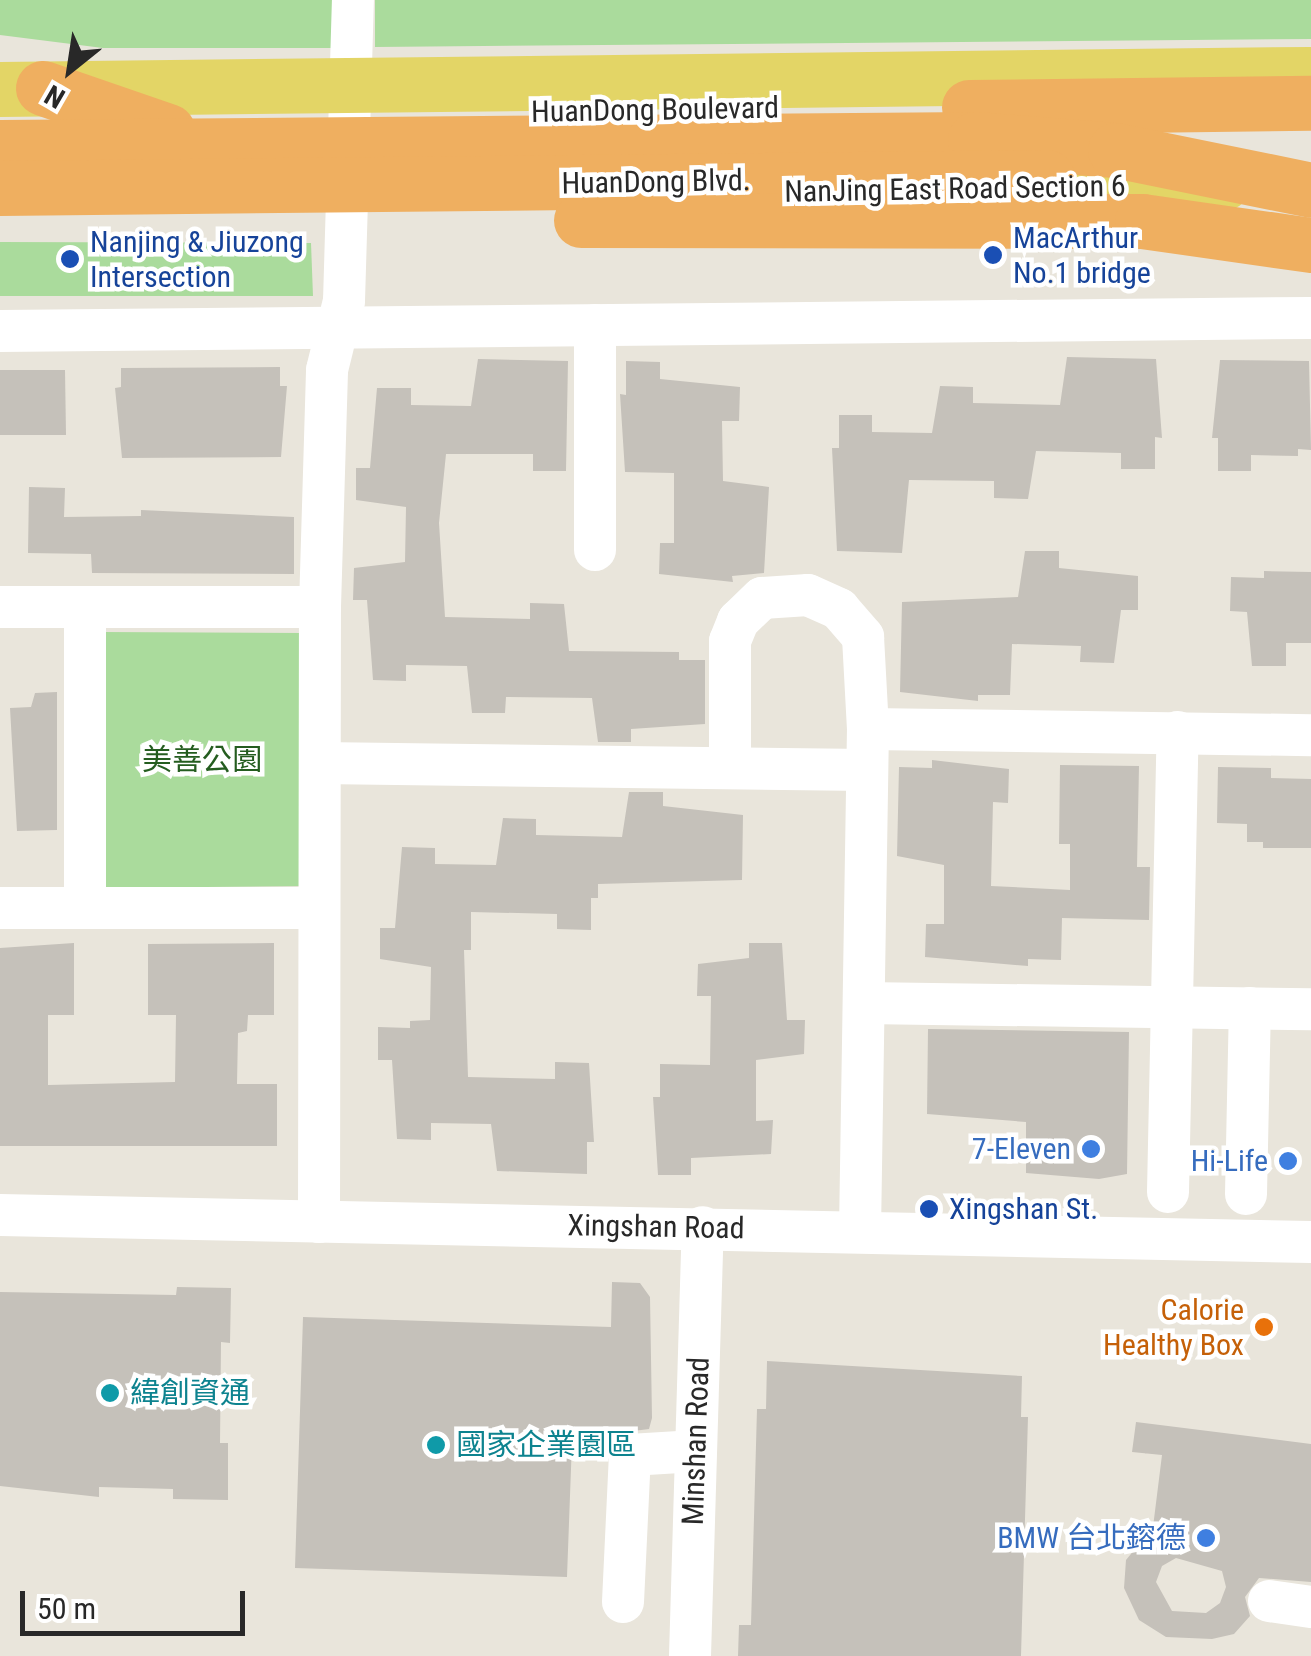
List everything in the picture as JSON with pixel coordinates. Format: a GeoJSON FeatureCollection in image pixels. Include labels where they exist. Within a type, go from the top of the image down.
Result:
{"type":"FeatureCollection","features":[{"type":"Feature","properties":{"kind":"highway","name":"HuanDong Boulevard"},"geometry":{"type":"LineString","coordinates":[[14,98],[1311,103]]}},
{"type":"Feature","properties":{"kind":"highway"},"geometry":{"type":"LineString","coordinates":[[14,98],[214,146]]}},
{"type":"Feature","properties":{"kind":"highway"},"geometry":{"type":"LineString","coordinates":[[0,148],[974,139],[1115,150],[1311,190]]}},
{"type":"Feature","properties":{"kind":"highway"},"geometry":{"type":"LineString","coordinates":[[0,148],[1311,139]]}},
{"type":"Feature","properties":{"kind":"highway"},"geometry":{"type":"LineString","coordinates":[[482,198],[562,144]]}},
{"type":"Feature","properties":{"kind":"highway","name":"HuanDong Blvd."},"geometry":{"type":"LineString","coordinates":[[0,188],[1311,178]]}},
{"type":"Feature","properties":{"kind":"highway"},"geometry":{"type":"LineString","coordinates":[[272,186],[405,220],[1142,220],[1311,245]]}},
{"type":"Feature","properties":{"kind":"main road"},"geometry":{"type":"LineString","coordinates":[[14,98],[350,88],[1311,74]]}},
{"type":"Feature","properties":{"kind":"main road","name":"NanJing East Road Section 6"},"geometry":{"type":"LineString","coordinates":[[0,201],[482,198],[1311,178]]}},
{"type":"Feature","properties":{"kind":"street"},"geometry":{"type":"LineString","coordinates":[[318,1222],[320,608],[327,370],[338,331],[347,199],[352,0]]}},
{"type":"Feature","properties":{"kind":"street"},"geometry":{"type":"LineString","coordinates":[[0,332],[1311,318]]}},
{"type":"Feature","properties":{"kind":"street"},"geometry":{"type":"LineString","coordinates":[[595,325],[595,550]]}},
{"type":"Feature","properties":{"kind":"street"},"geometry":{"type":"LineString","coordinates":[[730,767],[730,640],[738,621],[762,598],[808,595],[839,609],[863,637],[868,750],[860,1231]]}},
{"type":"Feature","properties":{"kind":"street"},"geometry":{"type":"LineString","coordinates":[[0,607],[320,608]]}},
{"type":"Feature","properties":{"kind":"street"},"geometry":{"type":"LineString","coordinates":[[85,609],[85,908]]}},
{"type":"Feature","properties":{"kind":"street"},"geometry":{"type":"LineString","coordinates":[[320,762],[730,767],[868,750],[1178,732],[1311,735]]}},
{"type":"Feature","properties":{"kind":"street"},"geometry":{"type":"LineString","coordinates":[[1168,1192],[1178,732]]}},
{"type":"Feature","properties":{"kind":"street"},"geometry":{"type":"LineString","coordinates":[[0,908],[320,908]]}},
{"type":"Feature","properties":{"kind":"street"},"geometry":{"type":"LineString","coordinates":[[864,1004],[1311,1008]]}},
{"type":"Feature","properties":{"kind":"street"},"geometry":{"type":"LineString","coordinates":[[1246,1194],[1250,1008]]}},
{"type":"Feature","properties":{"kind":"street","name":"Xingshan Road"},"geometry":{"type":"LineString","coordinates":[[0,1215],[1311,1242]]}},
{"type":"Feature","properties":{"kind":"street","name":"Minshan Road"},"geometry":{"type":"LineString","coordinates":[[690,1656],[703,1227]]}},
{"type":"Feature","properties":{"kind":"street"},"geometry":{"type":"LineString","coordinates":[[622,1602],[630,1455],[696,1452]]}},
{"type":"Feature","properties":{"kind":"street"},"geometry":{"type":"LineString","coordinates":[[1269,1602],[1311,1607]]}},
{"type":"Feature","properties":{"kind":"green space"},"geometry":{"type":"Polygon","coordinates":[[[0,0],[335,0],[336,48],[103,48],[0,35],[0,0]]]}},
{"type":"Feature","properties":{"kind":"green space"},"geometry":{"type":"Polygon","coordinates":[[[375,0],[1311,0],[1311,39],[375,47],[375,0]]]}},
{"type":"Feature","properties":{"kind":"green space"},"geometry":{"type":"Polygon","coordinates":[[[0,242],[311,243],[313,296],[0,296],[0,242]]]}},
{"type":"Feature","properties":{"kind":"green space","name":"美善公園"},"geometry":{"type":"Polygon","coordinates":[[[102,632],[302,633],[302,886],[103,888],[102,632]]]}},
{"type":"Feature","properties":{"kind":"building"},"geometry":{"type":"Polygon","coordinates":[[[1067,357],[1156,359],[1162,438],[1155,437],[1155,469],[1121,469],[1121,453],[1036,451],[1028,499],[994,498],[994,481],[909,480],[902,553],[837,551],[832,448],[839,448],[839,415],[872,415],[872,432],[932,433],[940,386],[973,387],[973,403],[1060,405],[1067,357]]]}},
{"type":"Feature","properties":{"kind":"building"},"geometry":{"type":"Polygon","coordinates":[[[478,359],[568,361],[566,471],[533,471],[533,454],[446,454],[439,523],[445,617],[530,619],[530,603],[564,604],[569,651],[679,652],[679,660],[705,660],[705,724],[631,729],[631,742],[598,742],[592,698],[506,697],[505,713],[472,713],[467,666],[406,665],[406,681],[373,680],[367,600],[353,600],[354,568],[405,562],[406,507],[356,500],[356,468],[370,468],[377,388],[411,388],[411,405],[471,406],[478,359]]]}},
{"type":"Feature","properties":{"kind":"building"},"geometry":{"type":"Polygon","coordinates":[[[1220,360],[1309,361],[1311,450],[1298,449],[1298,456],[1251,455],[1251,471],[1218,471],[1218,438],[1212,438],[1220,360]]]}},
{"type":"Feature","properties":{"kind":"building"},"geometry":{"type":"Polygon","coordinates":[[[626,361],[660,362],[660,379],[740,387],[739,421],[722,421],[723,481],[769,487],[764,573],[732,576],[733,582],[659,574],[660,543],[674,543],[674,473],[625,472],[620,394],[626,395],[626,361]]]}},
{"type":"Feature","properties":{"kind":"building"},"geometry":{"type":"Polygon","coordinates":[[[280,367],[280,386],[287,386],[281,457],[122,458],[115,388],[121,387],[121,368],[280,367]]]}},
{"type":"Feature","properties":{"kind":"building"},"geometry":{"type":"Polygon","coordinates":[[[0,370],[65,370],[66,435],[0,435],[0,370]]]}},
{"type":"Feature","properties":{"kind":"building"},"geometry":{"type":"Polygon","coordinates":[[[29,487],[65,488],[64,517],[141,516],[141,510],[294,517],[294,574],[92,573],[91,554],[28,553],[29,487]]]}},
{"type":"Feature","properties":{"kind":"building"},"geometry":{"type":"Polygon","coordinates":[[[1025,551],[1059,551],[1059,568],[1138,576],[1138,610],[1121,610],[1114,663],[1080,662],[1081,646],[1012,644],[1010,695],[978,695],[978,701],[900,692],[902,602],[1018,597],[1025,551]]]}},
{"type":"Feature","properties":{"kind":"building"},"geometry":{"type":"Polygon","coordinates":[[[1264,571],[1311,572],[1311,643],[1286,643],[1286,666],[1252,666],[1247,612],[1230,611],[1231,577],[1264,578],[1264,571]]]}},
{"type":"Feature","properties":{"kind":"building"},"geometry":{"type":"Polygon","coordinates":[[[57,692],[57,830],[17,831],[10,708],[31,707],[35,693],[57,692]]]}},
{"type":"Feature","properties":{"kind":"building"},"geometry":{"type":"Polygon","coordinates":[[[932,760],[1009,769],[1008,803],[993,802],[991,886],[1070,890],[1070,844],[1059,844],[1060,765],[1139,766],[1137,867],[1150,867],[1149,920],[1062,918],[1061,960],[1028,959],[1028,966],[925,957],[926,924],[944,924],[944,865],[897,856],[899,767],[932,768],[932,760]]]}},
{"type":"Feature","properties":{"kind":"building"},"geometry":{"type":"Polygon","coordinates":[[[1218,767],[1271,768],[1271,778],[1311,779],[1311,848],[1263,848],[1263,842],[1247,842],[1247,824],[1217,823],[1218,767]]]}},
{"type":"Feature","properties":{"kind":"building"},"geometry":{"type":"Polygon","coordinates":[[[629,792],[663,792],[663,806],[743,815],[742,880],[598,884],[598,898],[591,898],[591,930],[557,929],[557,914],[471,912],[471,950],[464,950],[468,1077],[555,1079],[555,1062],[589,1063],[594,1142],[587,1142],[587,1174],[497,1171],[491,1124],[431,1123],[431,1140],[397,1139],[392,1060],[378,1060],[378,1027],[410,1028],[410,1021],[430,1020],[431,967],[380,959],[380,928],[395,928],[402,847],[435,848],[435,864],[496,865],[503,818],[536,819],[536,835],[622,837],[629,792]]]}},
{"type":"Feature","properties":{"kind":"building"},"geometry":{"type":"Polygon","coordinates":[[[74,943],[74,1015],[48,1015],[48,1085],[175,1082],[176,1015],[148,1015],[148,944],[274,943],[274,1015],[248,1015],[247,1031],[238,1033],[237,1084],[277,1084],[277,1146],[0,1146],[0,948],[74,943]]]}},
{"type":"Feature","properties":{"kind":"building"},"geometry":{"type":"Polygon","coordinates":[[[749,943],[782,943],[787,1020],[805,1020],[804,1054],[756,1060],[756,1121],[773,1120],[771,1154],[691,1158],[691,1175],[658,1175],[653,1097],[660,1097],[660,1064],[710,1065],[711,996],[697,996],[698,964],[749,958],[749,943]]]}},
{"type":"Feature","properties":{"kind":"building"},"geometry":{"type":"Polygon","coordinates":[[[928,1029],[1129,1032],[1127,1174],[1099,1179],[1026,1173],[1026,1122],[927,1114],[928,1029]]]}},
{"type":"Feature","properties":{"kind":"building","name":"國家企業園區"},"geometry":{"type":"Polygon","coordinates":[[[612,1282],[640,1283],[650,1297],[652,1418],[649,1429],[618,1433],[608,1443],[572,1442],[567,1577],[295,1568],[303,1317],[611,1327],[612,1282]]]}},
{"type":"Feature","properties":{"kind":"building","name":"緯創資通"},"geometry":{"type":"Polygon","coordinates":[[[177,1287],[231,1288],[230,1343],[221,1342],[220,1443],[228,1443],[228,1500],[173,1499],[173,1489],[99,1487],[99,1497],[0,1486],[0,1292],[176,1295],[177,1287]]]}},
{"type":"Feature","properties":{"kind":"building"},"geometry":{"type":"Polygon","coordinates":[[[767,1361],[1022,1376],[1021,1417],[1028,1417],[1021,1656],[738,1656],[739,1625],[751,1625],[757,1409],[766,1409],[767,1361]]]}},
{"type":"Feature","properties":{"kind":"building"},"geometry":{"type":"Polygon","coordinates":[[[1136,1422],[1311,1444],[1311,1582],[1259,1578],[1245,1597],[1250,1616],[1234,1634],[1212,1639],[1166,1637],[1139,1620],[1124,1588],[1126,1560],[1153,1527],[1162,1455],[1132,1452],[1136,1422]],[[1176,1558],[1162,1566],[1156,1582],[1172,1611],[1206,1613],[1220,1603],[1226,1587],[1222,1571],[1176,1558]]]}},
{"type":"Feature","properties":{"kind":"place","name":"MacArthur No.1 bridge"},"geometry":{"type":"Point","coordinates":[993,255]}},
{"type":"Feature","properties":{"kind":"place","name":"Nanjing & Jiuzong Intersection"},"geometry":{"type":"Point","coordinates":[70,259]}},
{"type":"Feature","properties":{"kind":"place","name":"7-Eleven"},"geometry":{"type":"Point","coordinates":[1091,1149]}},
{"type":"Feature","properties":{"kind":"place","name":"Hi-Life"},"geometry":{"type":"Point","coordinates":[1288,1161]}},
{"type":"Feature","properties":{"kind":"place","name":"Xingshan St."},"geometry":{"type":"Point","coordinates":[929,1209]}},
{"type":"Feature","properties":{"kind":"place","name":"Calorie Healthy Box"},"geometry":{"type":"Point","coordinates":[1264,1327]}},
{"type":"Feature","properties":{"kind":"place","name":"緯創資通"},"geometry":{"type":"Point","coordinates":[110,1393]}},
{"type":"Feature","properties":{"kind":"place","name":"國家企業園區"},"geometry":{"type":"Point","coordinates":[436,1445]}},
{"type":"Feature","properties":{"kind":"place","name":"BMW 台北鎔德"},"geometry":{"type":"Point","coordinates":[1206,1538]}}]}
